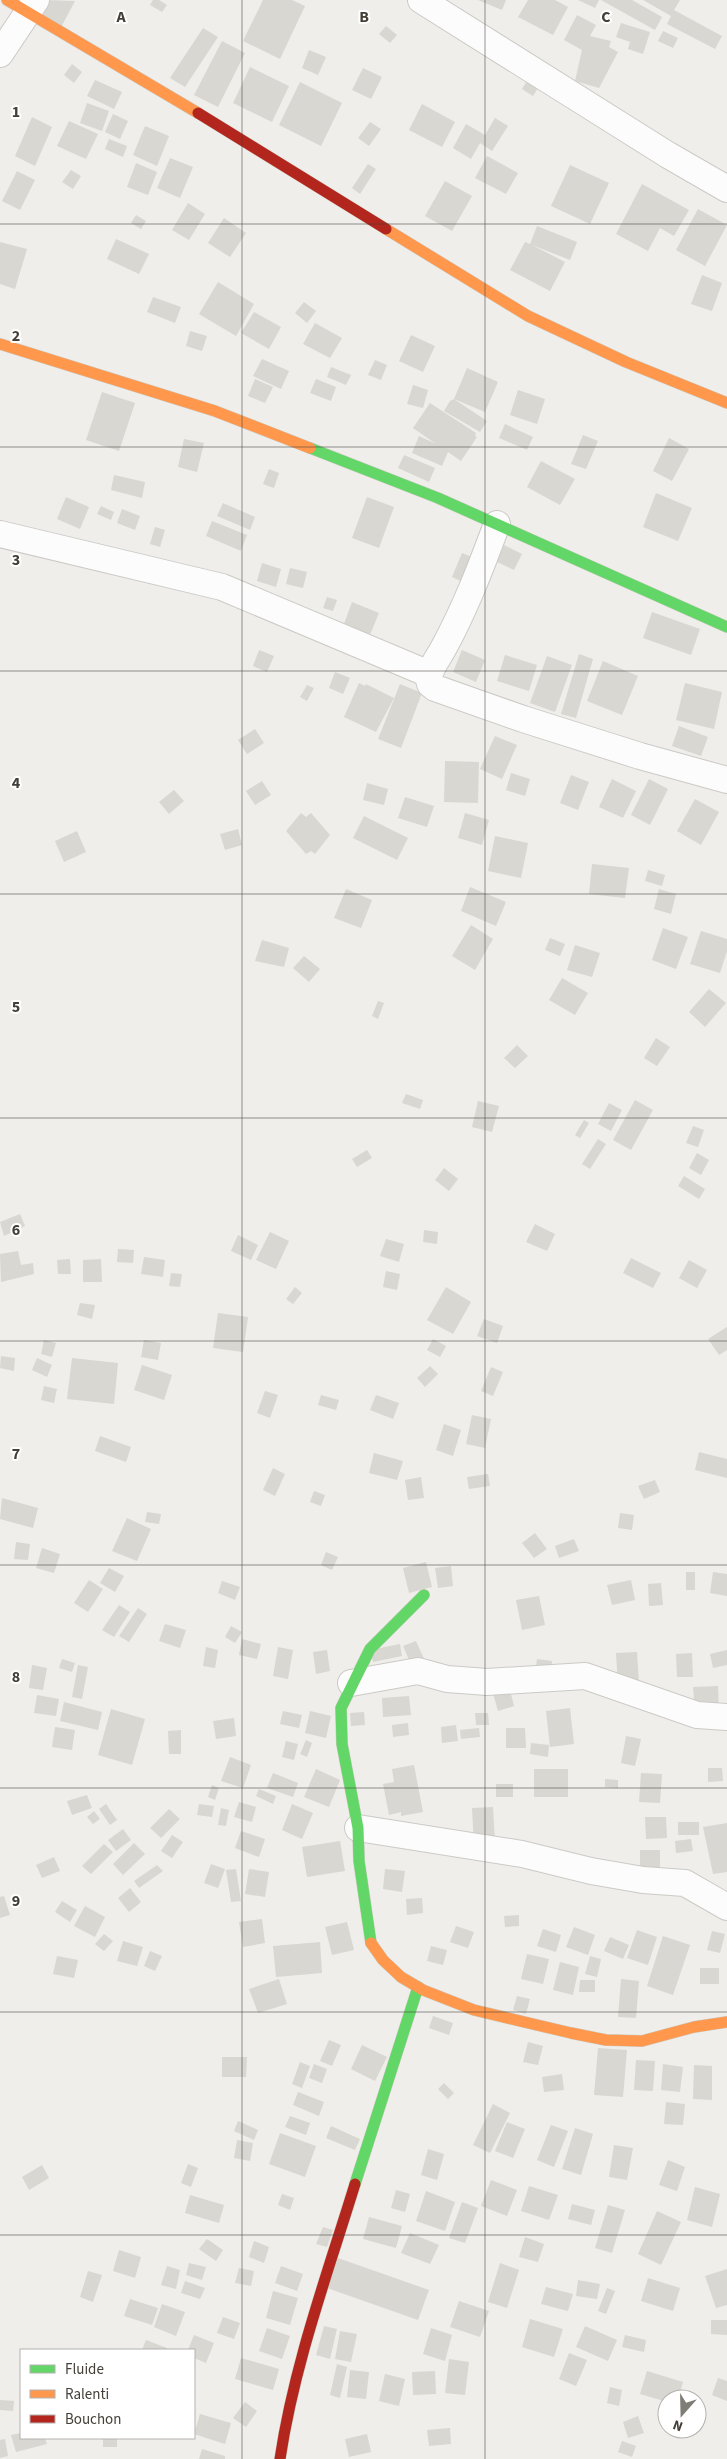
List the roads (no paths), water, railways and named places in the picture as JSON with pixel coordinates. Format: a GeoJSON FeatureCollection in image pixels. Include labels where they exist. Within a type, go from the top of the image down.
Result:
{"type":"FeatureCollection","features":[{"type":"Feature","properties":{"kind":"street"},"geometry":{"type":"LineString","coordinates":[[420,0],[668,155],[727,189]]}},
{"type":"Feature","properties":{"kind":"street"},"geometry":{"type":"LineString","coordinates":[[0,54],[24,4],[168,95],[528,316],[635,367],[727,403]]}},
{"type":"Feature","properties":{"kind":"street"},"geometry":{"type":"LineString","coordinates":[[0,344],[215,411],[438,498],[727,627]]}},
{"type":"Feature","properties":{"kind":"street"},"geometry":{"type":"LineString","coordinates":[[497,524],[478,577],[457,623],[429,674],[430,684],[435,688],[622,750],[727,780]]}},
{"type":"Feature","properties":{"kind":"street"},"geometry":{"type":"LineString","coordinates":[[0,534],[222,587],[429,674]]}},
{"type":"Feature","properties":{"kind":"street"},"geometry":{"type":"LineString","coordinates":[[424,1595],[370,1649],[344,1698],[340,1722],[342,1744],[358,1828],[359,1861],[369,1940],[375,1952],[390,1968],[418,1987],[459,2006],[600,2039],[642,2041],[672,2035],[690,2027],[727,2022]]}},
{"type":"Feature","properties":{"kind":"street"},"geometry":{"type":"LineString","coordinates":[[351,1683],[418,1671],[447,1679],[487,1682],[585,1676],[697,1715],[727,1717]]}},
{"type":"Feature","properties":{"kind":"street"},"geometry":{"type":"LineString","coordinates":[[358,1828],[522,1854],[643,1880],[685,1883],[727,1907]]}},
{"type":"Feature","properties":{"kind":"street"},"geometry":{"type":"LineString","coordinates":[[280,2459],[286,2419],[312,2321],[418,1987]]}}]}
